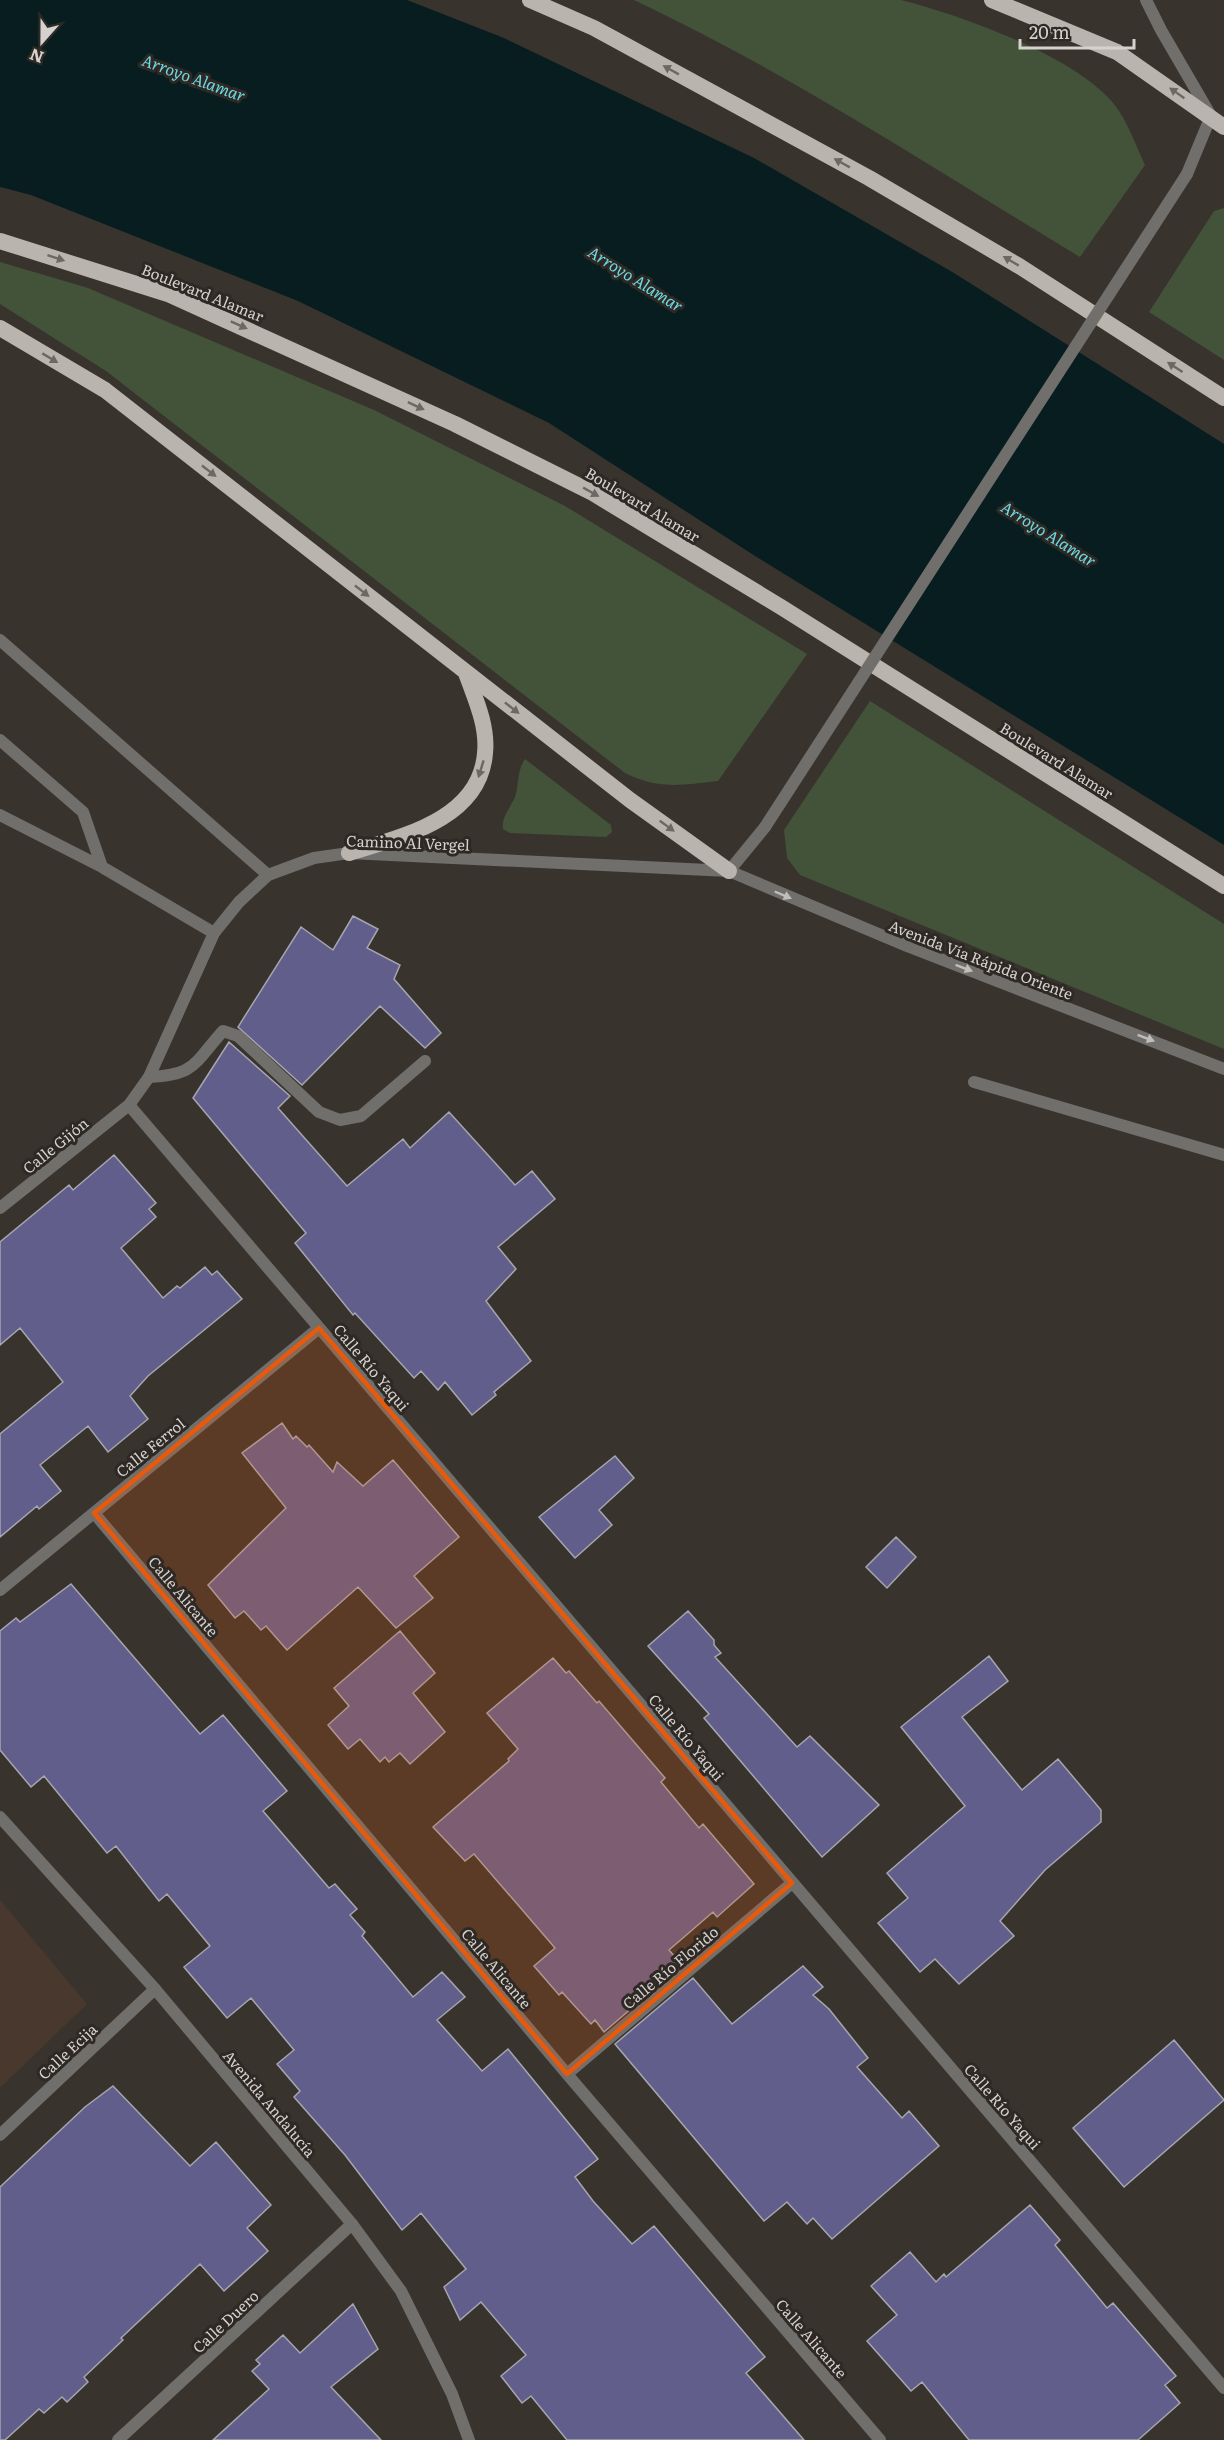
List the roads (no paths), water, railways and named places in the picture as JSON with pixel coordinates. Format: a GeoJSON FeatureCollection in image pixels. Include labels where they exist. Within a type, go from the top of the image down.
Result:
{"type":"FeatureCollection","features":[{"type":"Feature","properties":{"kind":"highway"},"geometry":{"type":"LineString","coordinates":[[530,0],[594,28],[869,178],[1019,266],[1224,398]]}},
{"type":"Feature","properties":{"kind":"highway"},"geometry":{"type":"LineString","coordinates":[[992,0],[1117,52],[1217,122]]}},
{"type":"Feature","properties":{"kind":"highway","name":"Boulevard Alamar"},"geometry":{"type":"LineString","coordinates":[[0,240],[168,294],[444,419],[591,492],[791,614],[1224,886]]}},
{"type":"Feature","properties":{"kind":"highway"},"geometry":{"type":"LineString","coordinates":[[0,328],[105,390],[630,800],[729,872]]}},
{"type":"Feature","properties":{"kind":"highway"},"geometry":{"type":"LineString","coordinates":[[349,853],[404,836],[434,823],[460,806],[479,777],[486,753],[483,727],[465,672]]}},
{"type":"Feature","properties":{"kind":"street"},"geometry":{"type":"LineString","coordinates":[[729,872],[765,827],[1187,174],[1217,122],[1146,0]]}},
{"type":"Feature","properties":{"kind":"street"},"geometry":{"type":"LineString","coordinates":[[0,640],[268,875]]}},
{"type":"Feature","properties":{"kind":"street"},"geometry":{"type":"LineString","coordinates":[[0,740],[83,812],[102,867]]}},
{"type":"Feature","properties":{"kind":"street"},"geometry":{"type":"LineString","coordinates":[[0,815],[102,867],[214,933]]}},
{"type":"Feature","properties":{"kind":"street","name":"Camino Al Vergel"},"geometry":{"type":"LineString","coordinates":[[129,1105],[149,1077],[214,933],[239,902],[268,875],[314,858],[349,853],[729,872]]}},
{"type":"Feature","properties":{"kind":"street","name":"Avenida Vía Rápida Oriente"},"geometry":{"type":"LineString","coordinates":[[729,872],[906,946],[1224,1069]]}},
{"type":"Feature","properties":{"kind":"street"},"geometry":{"type":"LineString","coordinates":[[149,1077],[176,1075],[187,1071],[223,1031],[238,1036],[319,1112],[340,1120],[361,1116],[425,1060]]}},
{"type":"Feature","properties":{"kind":"street"},"geometry":{"type":"LineString","coordinates":[[974,1082],[1224,1155]]}},
{"type":"Feature","properties":{"kind":"street","name":"Calle Gijón"},"geometry":{"type":"LineString","coordinates":[[0,1208],[129,1105]]}},
{"type":"Feature","properties":{"kind":"street","name":"Calle Río Yaqui"},"geometry":{"type":"LineString","coordinates":[[129,1105],[1224,2388]]}},
{"type":"Feature","properties":{"kind":"street","name":"Calle Ferrol"},"geometry":{"type":"LineString","coordinates":[[0,1590],[319,1328]]}},
{"type":"Feature","properties":{"kind":"street","name":"Calle Alicante"},"geometry":{"type":"LineString","coordinates":[[94,1513],[567,2074],[880,2440]]}},
{"type":"Feature","properties":{"kind":"street","name":"Avenida Andalucía"},"geometry":{"type":"LineString","coordinates":[[0,1818],[154,1989],[352,2224],[401,2291],[452,2394],[469,2440]]}},
{"type":"Feature","properties":{"kind":"street","name":"Calle Río Florido"},"geometry":{"type":"LineString","coordinates":[[567,2074],[792,1883]]}},
{"type":"Feature","properties":{"kind":"street","name":"Calle Ecija"},"geometry":{"type":"LineString","coordinates":[[0,2135],[154,1989]]}},
{"type":"Feature","properties":{"kind":"street","name":"Calle Duero"},"geometry":{"type":"LineString","coordinates":[[118,2440],[352,2224]]}},
{"type":"Feature","properties":{"kind":"water","name":"Arroyo Alamar"},"geometry":{"type":"Polygon","coordinates":[[[0,0],[407,0],[504,38],[754,158],[954,273],[1224,444],[1224,845],[752,554],[549,423],[298,301],[31,195],[0,187],[0,0]]]}}]}
